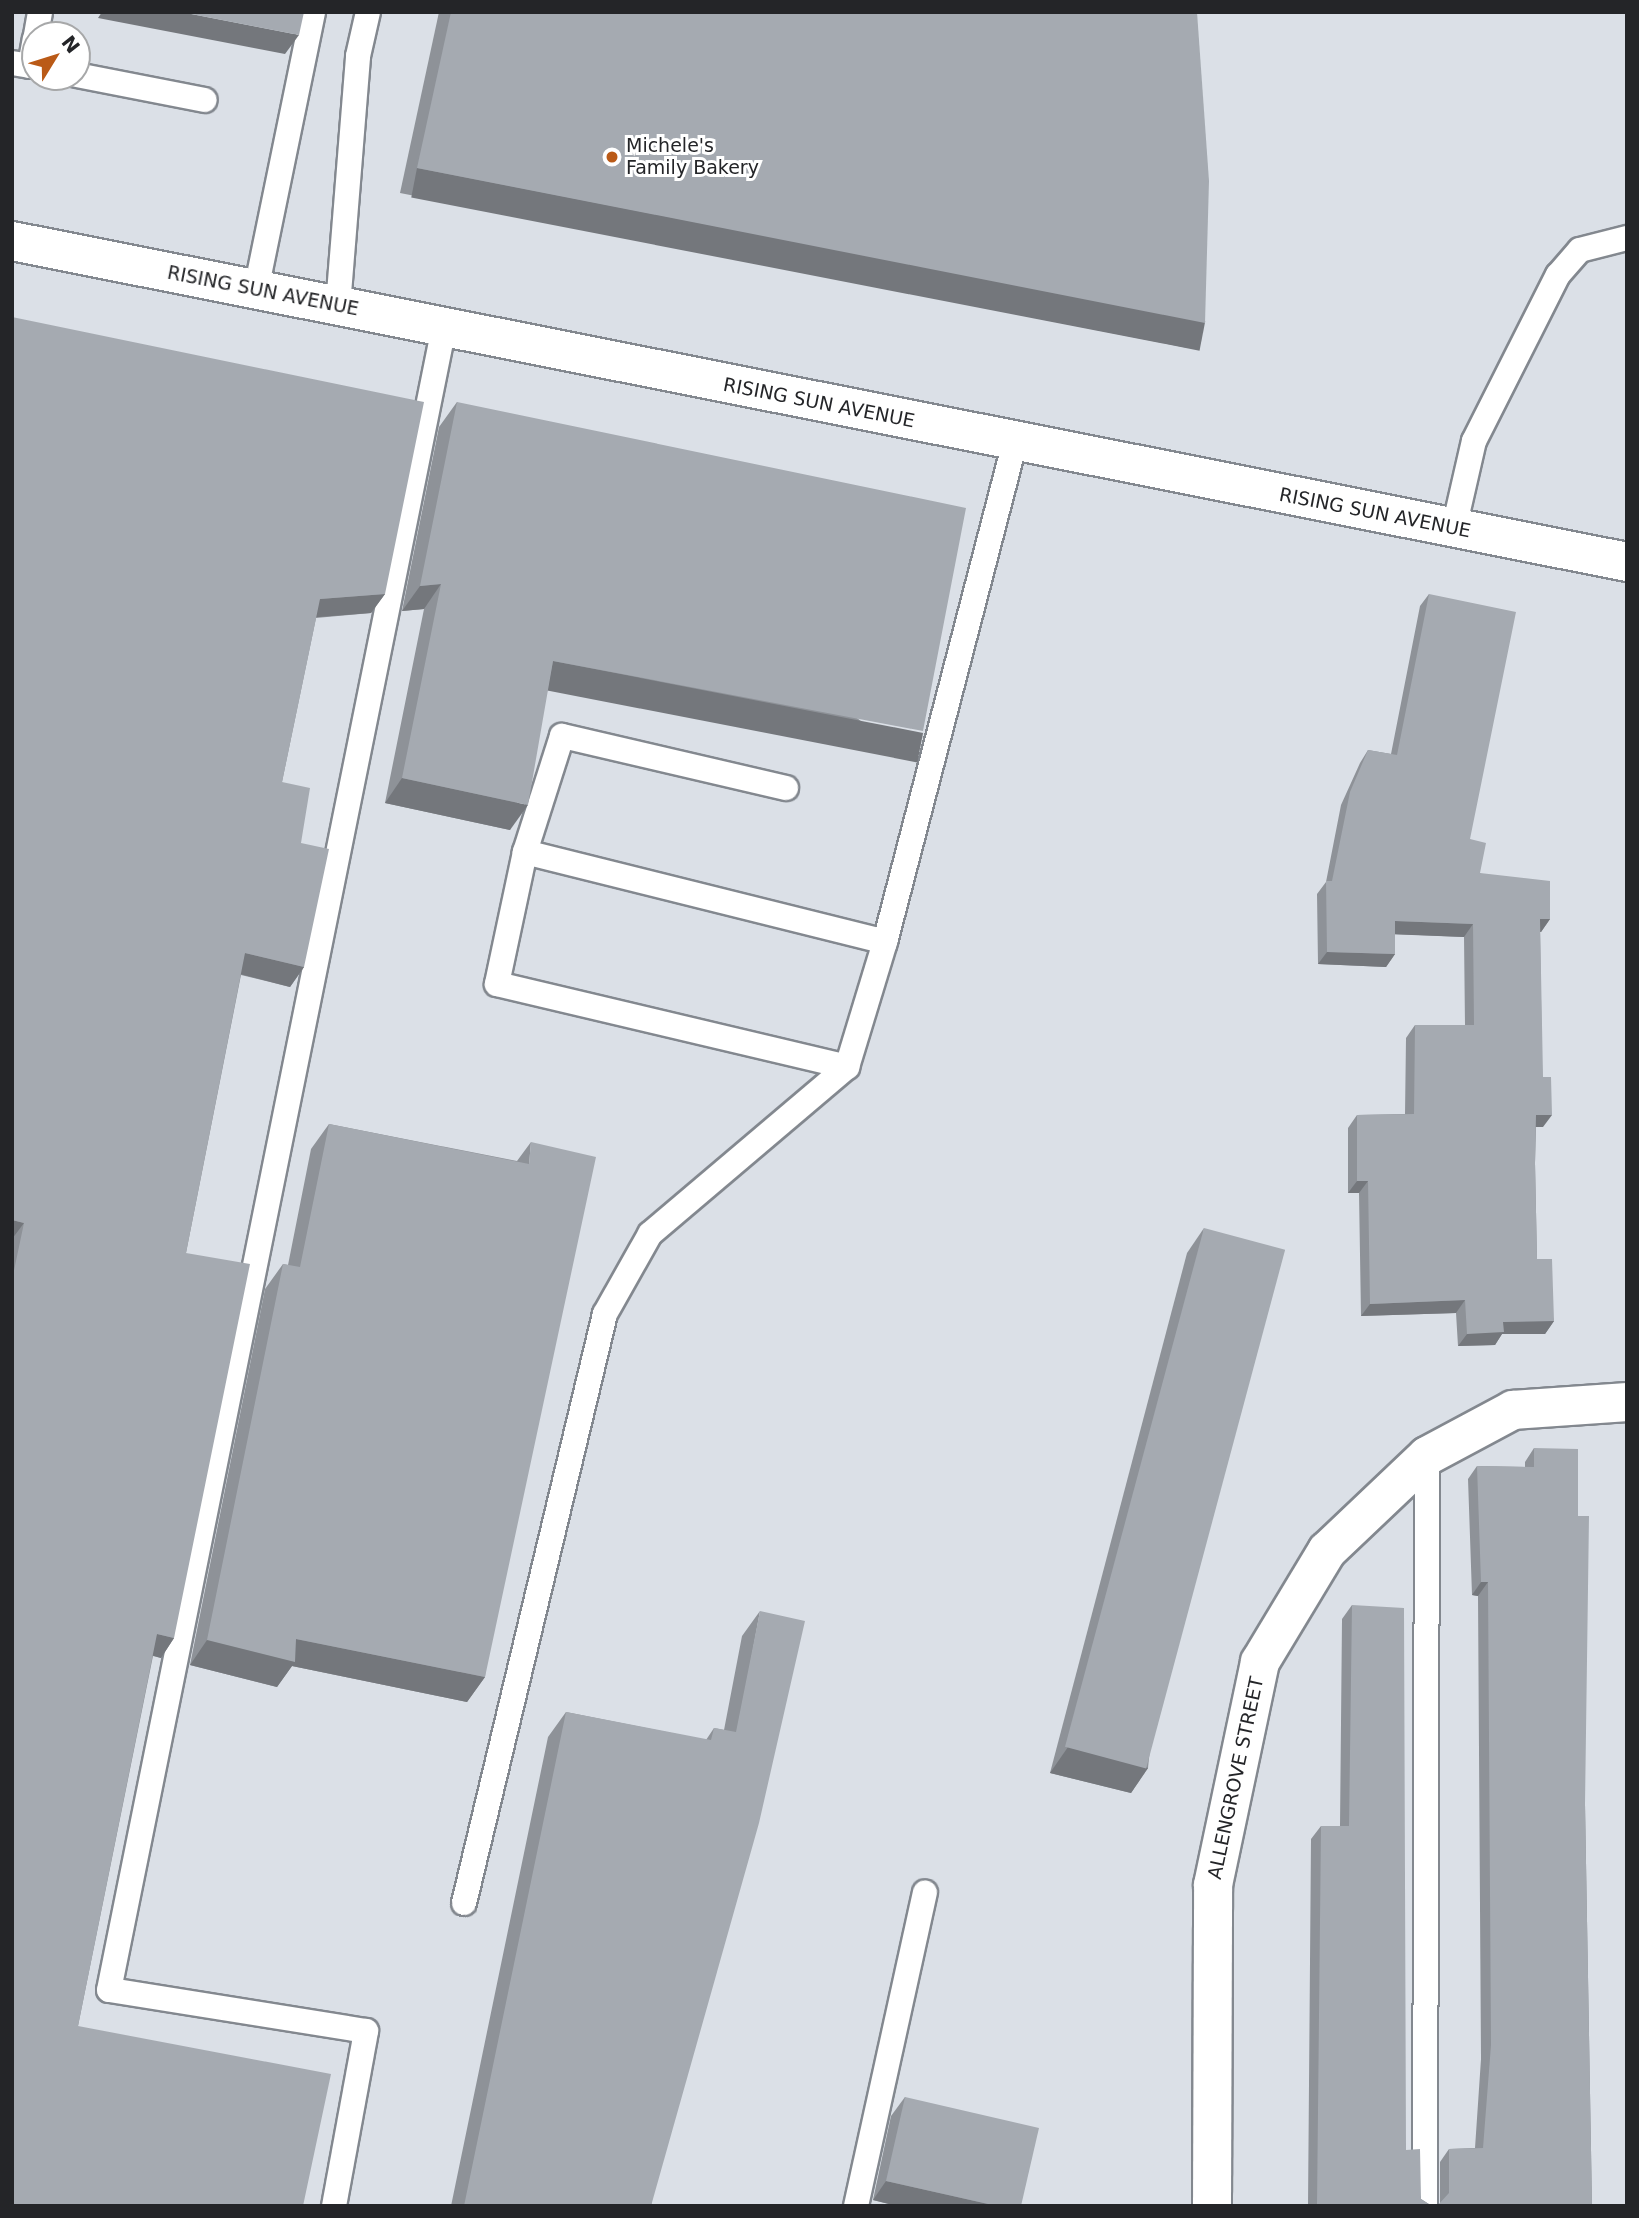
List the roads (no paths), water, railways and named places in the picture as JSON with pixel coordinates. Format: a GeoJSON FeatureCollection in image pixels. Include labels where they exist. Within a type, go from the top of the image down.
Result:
{"type":"FeatureCollection","features":[{"type":"Feature","properties":{"kind":"main road","name":"RISING SUN AVENUE"},"geometry":{"type":"LineString","coordinates":[[12,241],[1627,562]]}},
{"type":"Feature","properties":{"kind":"main road","name":"ALLENGROVE STREET"},"geometry":{"type":"LineString","coordinates":[[1212,2206],[1213,1885],[1260,1662],[1327,1551],[1427,1456],[1513,1410],[1627,1402]]}},
{"type":"Feature","properties":{"kind":"lane"},"geometry":{"type":"LineString","coordinates":[[256,290],[313,12]]}},
{"type":"Feature","properties":{"kind":"lane"},"geometry":{"type":"LineString","coordinates":[[338,306],[358,56],[368,12]]}},
{"type":"Feature","properties":{"kind":"lane"},"geometry":{"type":"LineString","coordinates":[[91,78],[205,100]]}},
{"type":"Feature","properties":{"kind":"lane"},"geometry":{"type":"LineString","coordinates":[[1454,528],[1474,441],[1558,275],[1580,250],[1627,238]]}},
{"type":"Feature","properties":{"kind":"lane"},"geometry":{"type":"LineString","coordinates":[[334,2206],[366,2031],[109,1990],[443,327]]}},
{"type":"Feature","properties":{"kind":"lane"},"geometry":{"type":"LineString","coordinates":[[464,1903],[605,1314],[650,1234],[846,1066],[885,942],[1015,442]]}},
{"type":"Feature","properties":{"kind":"lane"},"geometry":{"type":"LineString","coordinates":[[786,788],[562,736],[525,852],[497,984],[846,1066]]}},
{"type":"Feature","properties":{"kind":"lane"},"geometry":{"type":"LineString","coordinates":[[525,852],[885,942]]}},
{"type":"Feature","properties":{"kind":"lane"},"geometry":{"type":"LineString","coordinates":[[1425,2206],[1427,1456]]}},
{"type":"Feature","properties":{"kind":"lane"},"geometry":{"type":"LineString","coordinates":[[856,2206],[925,1892]]}},
{"type":"Feature","properties":{"kind":"place","name":"Michele's Family Bakery"},"geometry":{"type":"Point","coordinates":[612,157]}}]}
